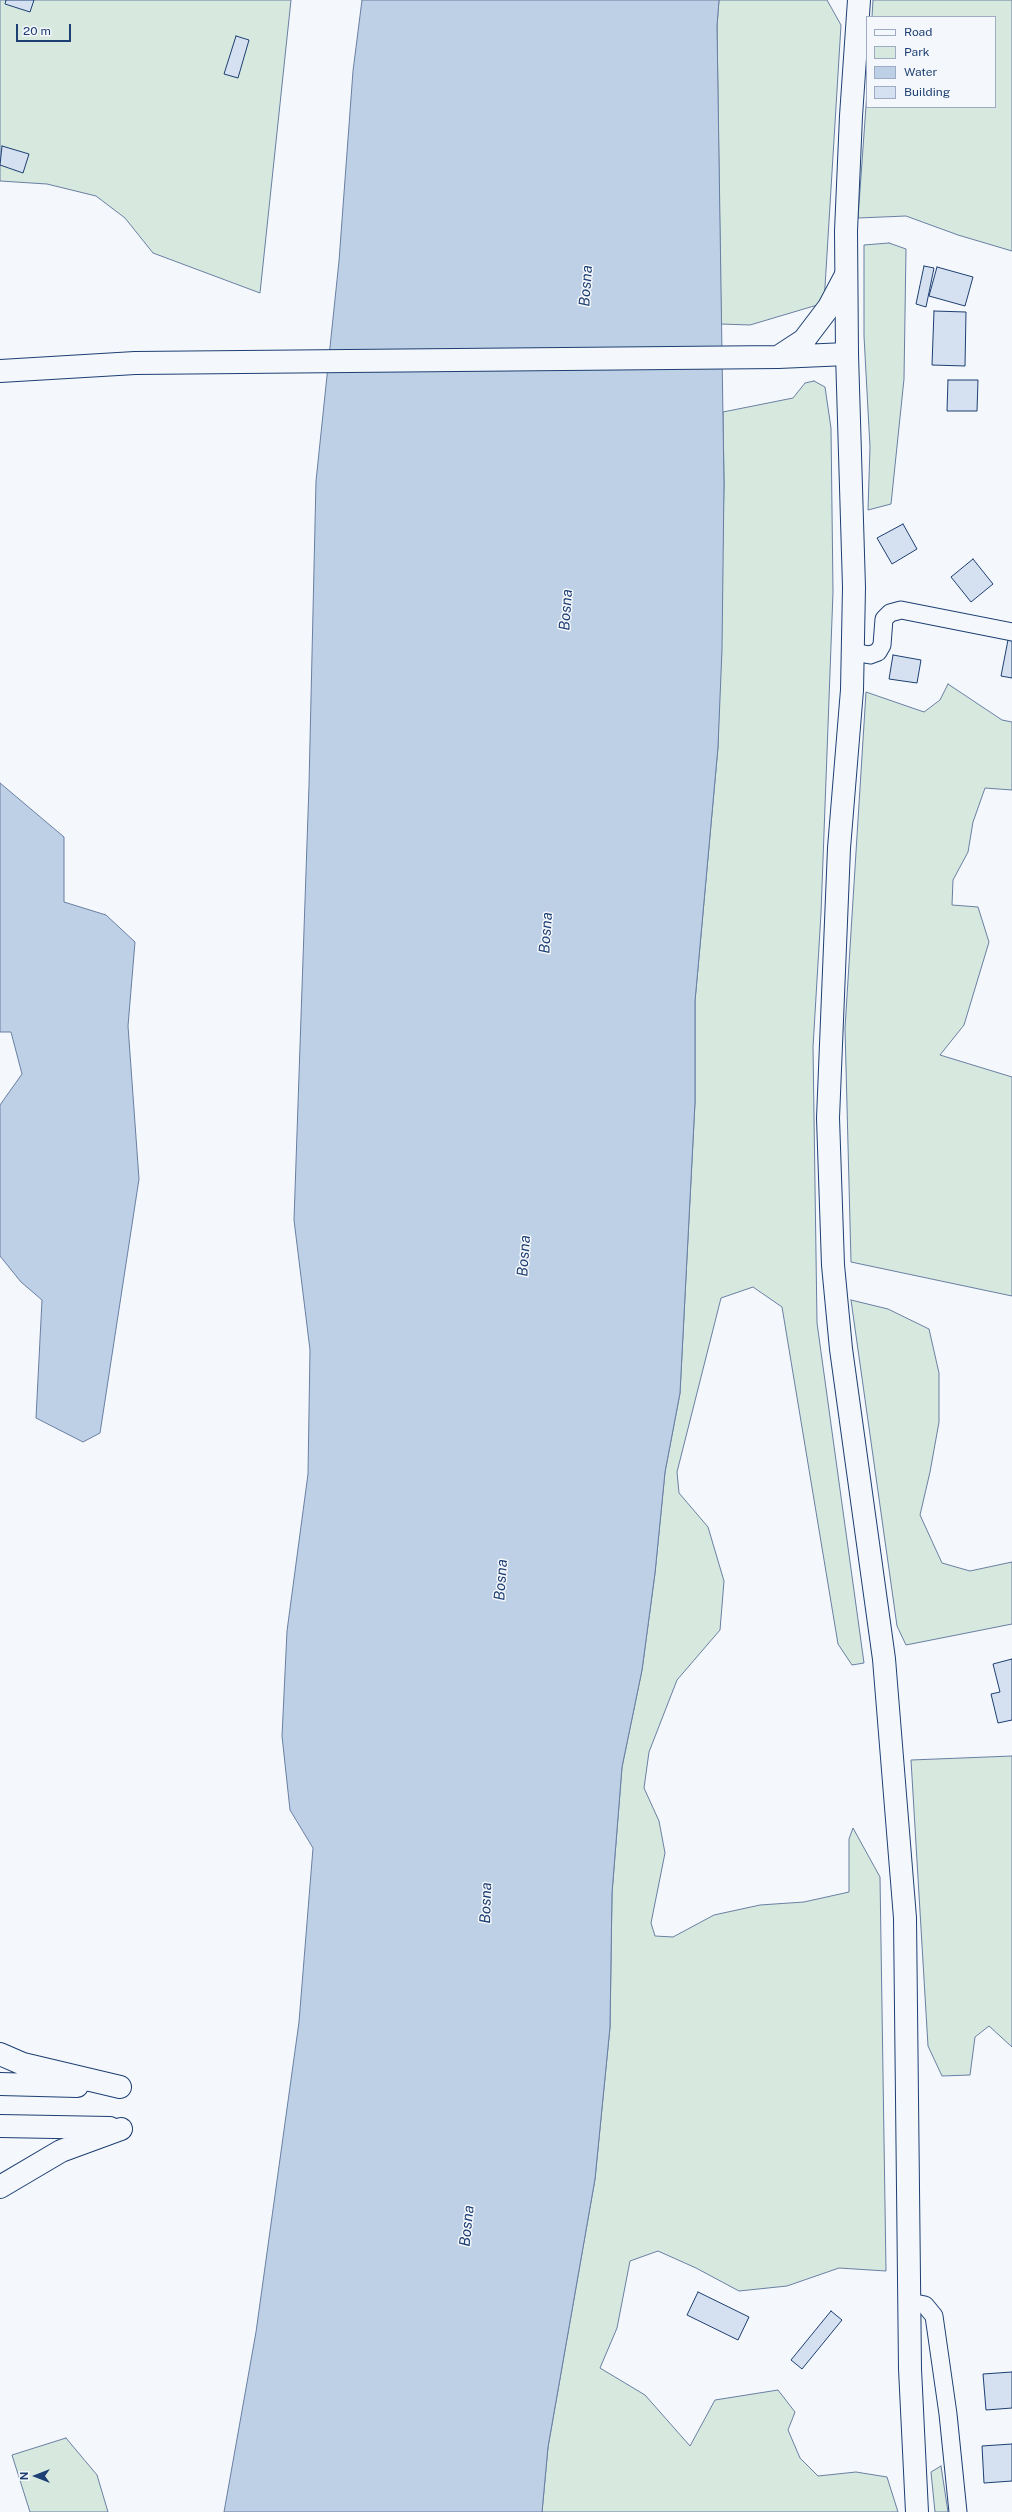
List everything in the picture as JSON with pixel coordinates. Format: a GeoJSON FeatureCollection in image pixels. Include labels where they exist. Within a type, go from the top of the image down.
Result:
{"type":"FeatureCollection","features":[{"type":"Feature","properties":{"kind":"main road"},"geometry":{"type":"LineString","coordinates":[[859,0],[850,123],[846,275],[854,588],[852,690],[839,848],[828,1118],[834,1265],[841,1349],[884,1659],[905,1918],[910,2369],[917,2512]]}},
{"type":"Feature","properties":{"kind":"main road"},"geometry":{"type":"LineString","coordinates":[[778,357],[804,340],[830,307],[846,275]]}},
{"type":"Feature","properties":{"kind":"main road"},"geometry":{"type":"LineString","coordinates":[[0,371],[134,363],[778,357],[847,354]]}},
{"type":"Feature","properties":{"kind":"main road"},"geometry":{"type":"LineString","coordinates":[[0,2054],[23,2064],[120,2087],[0,2084]]}},
{"type":"Feature","properties":{"kind":"main road"},"geometry":{"type":"LineString","coordinates":[[0,2126],[121,2129],[61,2151],[0,2187]]}},
{"type":"Feature","properties":{"kind":"street"},"geometry":{"type":"LineString","coordinates":[[853,652],[870,655],[878,652],[882,645],[884,619],[890,613],[901,610],[1012,632]]}},
{"type":"Feature","properties":{"kind":"street"},"geometry":{"type":"LineString","coordinates":[[910,2302],[925,2305],[934,2316],[948,2414],[958,2512]]}},
{"type":"Feature","properties":{"kind":"green space"},"geometry":{"type":"Polygon","coordinates":[[[0,0],[291,0],[260,293],[153,253],[125,218],[96,196],[47,184],[0,181],[0,0]]]}},
{"type":"Feature","properties":{"kind":"green space"},"geometry":{"type":"Polygon","coordinates":[[[719,0],[827,0],[841,25],[824,303],[750,325],[721,324],[717,26],[719,0]]]}},
{"type":"Feature","properties":{"kind":"green space"},"geometry":{"type":"Polygon","coordinates":[[[873,0],[1012,0],[1012,251],[958,235],[906,216],[858,218],[866,106],[866,108],[996,108],[996,16],[872,16],[873,0]]]}},
{"type":"Feature","properties":{"kind":"green space"},"geometry":{"type":"Polygon","coordinates":[[[889,243],[906,249],[904,379],[891,504],[868,510],[870,447],[864,336],[864,245],[889,243]]]}},
{"type":"Feature","properties":{"kind":"green space"},"geometry":{"type":"Polygon","coordinates":[[[814,381],[825,387],[831,428],[833,592],[821,913],[813,1047],[817,1323],[864,1663],[852,1665],[838,1644],[782,1307],[753,1287],[721,1298],[677,1472],[679,1493],[708,1527],[724,1581],[720,1630],[677,1680],[649,1752],[644,1788],[659,1821],[665,1853],[651,1923],[655,1936],[673,1937],[714,1915],[760,1905],[804,1902],[849,1892],[849,1839],[853,1828],[880,1877],[886,2271],[839,2268],[787,2286],[739,2291],[696,2268],[658,2251],[630,2261],[617,2328],[600,2368],[645,2395],[690,2446],[715,2400],[778,2390],[795,2412],[788,2430],[800,2458],[818,2476],[856,2472],[887,2477],[898,2512],[542,2512],[548,2447],[595,2179],[610,2027],[612,1893],[622,1767],[642,1670],[655,1573],[665,1472],[680,1393],[695,1102],[695,1001],[718,747],[724,484],[723,412],[793,398],[805,383],[814,381]]]}},
{"type":"Feature","properties":{"kind":"green space"},"geometry":{"type":"Polygon","coordinates":[[[948,684],[1002,720],[1012,722],[1012,790],[985,788],[973,822],[968,852],[953,880],[952,905],[978,907],[989,942],[964,1025],[940,1055],[1012,1077],[1012,1296],[851,1262],[845,1028],[866,692],[924,712],[940,700],[948,684]]]}},
{"type":"Feature","properties":{"kind":"green space"},"geometry":{"type":"Polygon","coordinates":[[[851,1300],[888,1309],[929,1329],[939,1373],[939,1422],[920,1515],[942,1563],[970,1571],[1012,1562],[1012,1624],[906,1645],[897,1626],[851,1300]]]}},
{"type":"Feature","properties":{"kind":"green space"},"geometry":{"type":"Polygon","coordinates":[[[1012,1756],[1012,2047],[989,2026],[975,2037],[970,2075],[942,2076],[928,2046],[911,1760],[1012,1756]]]}},
{"type":"Feature","properties":{"kind":"green space"},"geometry":{"type":"Polygon","coordinates":[[[66,2438],[97,2475],[108,2512],[30,2512],[12,2455],[66,2438]]]}},
{"type":"Feature","properties":{"kind":"green space"},"geometry":{"type":"Polygon","coordinates":[[[941,2466],[948,2512],[935,2512],[931,2472],[941,2466]]]}},
{"type":"Feature","properties":{"kind":"water","name":"Bosna"},"geometry":{"type":"Polygon","coordinates":[[[362,0],[719,0],[717,26],[724,484],[722,649],[718,747],[695,1001],[695,1102],[680,1393],[665,1472],[655,1573],[642,1670],[622,1767],[612,1893],[610,2027],[595,2179],[548,2447],[542,2512],[224,2512],[256,2332],[299,2022],[313,1848],[290,1810],[282,1736],[287,1631],[308,1474],[310,1350],[294,1220],[309,785],[316,481],[339,261],[353,71],[362,0]]]}},
{"type":"Feature","properties":{"kind":"water"},"geometry":{"type":"Polygon","coordinates":[[[0,783],[64,837],[64,902],[106,915],[135,942],[128,1026],[139,1179],[100,1433],[83,1442],[36,1418],[42,1300],[21,1282],[0,1256],[0,1105],[22,1074],[11,1032],[0,1032],[0,783]]]}},
{"type":"Feature","properties":{"kind":"building"},"geometry":{"type":"Polygon","coordinates":[[[6,0],[34,0],[30,12],[5,4],[6,0]]]}},
{"type":"Feature","properties":{"kind":"building"},"geometry":{"type":"Polygon","coordinates":[[[236,36],[249,40],[238,78],[224,74],[236,36]]]}},
{"type":"Feature","properties":{"kind":"building"},"geometry":{"type":"Polygon","coordinates":[[[2,146],[29,154],[23,173],[0,165],[2,146]]]}},
{"type":"Feature","properties":{"kind":"building"},"geometry":{"type":"Polygon","coordinates":[[[924,266],[934,268],[926,307],[916,304],[924,266]]]}},
{"type":"Feature","properties":{"kind":"building"},"geometry":{"type":"Polygon","coordinates":[[[937,267],[973,277],[965,306],[929,296],[937,267]]]}},
{"type":"Feature","properties":{"kind":"building"},"geometry":{"type":"Polygon","coordinates":[[[934,311],[966,312],[965,366],[932,365],[934,311]]]}},
{"type":"Feature","properties":{"kind":"building"},"geometry":{"type":"Polygon","coordinates":[[[948,380],[978,380],[977,411],[947,411],[948,380]]]}},
{"type":"Feature","properties":{"kind":"building"},"geometry":{"type":"Polygon","coordinates":[[[903,524],[917,549],[892,564],[877,538],[903,524]]]}},
{"type":"Feature","properties":{"kind":"building"},"geometry":{"type":"Polygon","coordinates":[[[973,559],[993,584],[971,602],[951,577],[973,559]]]}},
{"type":"Feature","properties":{"kind":"building"},"geometry":{"type":"Polygon","coordinates":[[[1008,640],[1012,641],[1012,678],[1001,676],[1008,640]]]}},
{"type":"Feature","properties":{"kind":"building"},"geometry":{"type":"Polygon","coordinates":[[[893,655],[921,660],[917,683],[889,679],[893,655]]]}},
{"type":"Feature","properties":{"kind":"building"},"geometry":{"type":"Polygon","coordinates":[[[1012,1659],[1012,1720],[998,1723],[991,1694],[1000,1692],[993,1664],[1012,1659]]]}},
{"type":"Feature","properties":{"kind":"building"},"geometry":{"type":"Polygon","coordinates":[[[698,2292],[749,2317],[738,2340],[687,2315],[698,2292]]]}},
{"type":"Feature","properties":{"kind":"building"},"geometry":{"type":"Polygon","coordinates":[[[831,2311],[842,2320],[802,2369],[791,2360],[831,2311]]]}},
{"type":"Feature","properties":{"kind":"building"},"geometry":{"type":"Polygon","coordinates":[[[1012,2372],[1012,2408],[986,2410],[983,2374],[1012,2372]]]}},
{"type":"Feature","properties":{"kind":"building"},"geometry":{"type":"Polygon","coordinates":[[[1012,2444],[1012,2481],[984,2483],[982,2446],[1012,2444]]]}}]}
